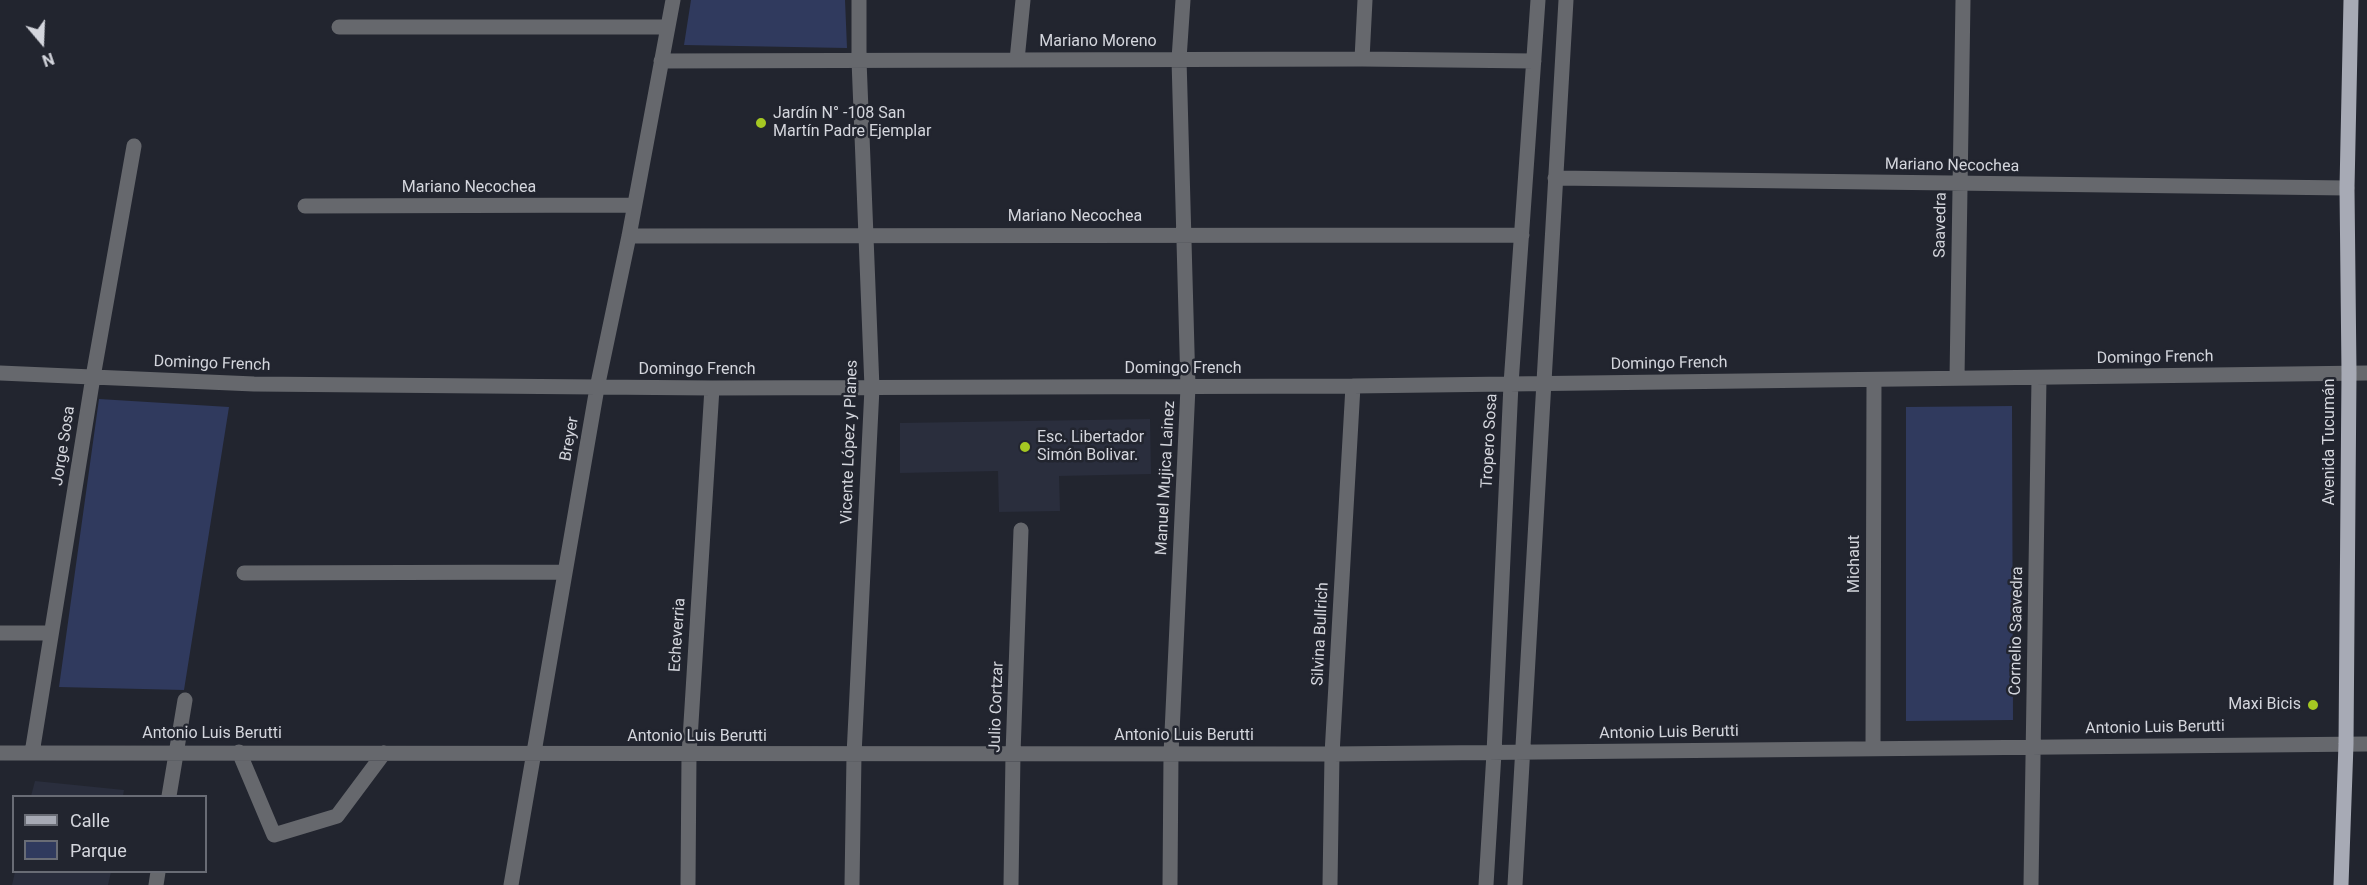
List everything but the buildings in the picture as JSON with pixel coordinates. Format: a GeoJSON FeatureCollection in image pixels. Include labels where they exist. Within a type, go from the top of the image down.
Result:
{"type":"FeatureCollection","features":[{"type":"Feature","properties":{"kind":"main road","name":"Avenida Tucumán"},"geometry":{"type":"LineString","coordinates":[[2341,885],[2346,744],[2349,373],[2347,188],[2351,0]]}},
{"type":"Feature","properties":{"kind":"street","name":"Breyer"},"geometry":{"type":"LineString","coordinates":[[511,885],[597,388],[629,236],[673,0]]}},
{"type":"Feature","properties":{"kind":"street","name":"Vicente López y Planes"},"geometry":{"type":"LineString","coordinates":[[852,885],[854,755],[872,388],[868,236],[859,60],[859,0]]}},
{"type":"Feature","properties":{"kind":"street"},"geometry":{"type":"LineString","coordinates":[[1017,60],[1023,0]]}},
{"type":"Feature","properties":{"kind":"street","name":"Manuel Mujica Lainez"},"geometry":{"type":"LineString","coordinates":[[1170,885],[1171,754],[1188,387],[1179,59],[1183,0]]}},
{"type":"Feature","properties":{"kind":"street"},"geometry":{"type":"LineString","coordinates":[[1362,59],[1365,0]]}},
{"type":"Feature","properties":{"kind":"street","name":"Tropero Sosa"},"geometry":{"type":"LineString","coordinates":[[1486,885],[1511,384],[1538,0]]}},
{"type":"Feature","properties":{"kind":"street"},"geometry":{"type":"LineString","coordinates":[[1515,885],[1566,0]]}},
{"type":"Feature","properties":{"kind":"street","name":"Saavedra"},"geometry":{"type":"LineString","coordinates":[[1958,378],[1963,0]]}},
{"type":"Feature","properties":{"kind":"street"},"geometry":{"type":"LineString","coordinates":[[339,27],[668,27]]}},
{"type":"Feature","properties":{"kind":"street","name":"Mariano Moreno"},"geometry":{"type":"LineString","coordinates":[[662,61],[1179,59],[1534,61]]}},
{"type":"Feature","properties":{"kind":"street","name":"Jorge Sosa"},"geometry":{"type":"LineString","coordinates":[[32,753],[93,376],[134,146]]}},
{"type":"Feature","properties":{"kind":"street","name":"Mariano Necochea"},"geometry":{"type":"LineString","coordinates":[[1556,178],[2347,188]]}},
{"type":"Feature","properties":{"kind":"street","name":"Mariano Necochea"},"geometry":{"type":"LineString","coordinates":[[305,206],[634,205]]}},
{"type":"Feature","properties":{"kind":"street","name":"Mariano Necochea"},"geometry":{"type":"LineString","coordinates":[[629,236],[1522,235]]}},
{"type":"Feature","properties":{"kind":"street","name":"Domingo French"},"geometry":{"type":"LineString","coordinates":[[0,373],[254,384],[597,388],[1353,386],[2367,373]]}},
{"type":"Feature","properties":{"kind":"street","name":"Cornelio Saavedra"},"geometry":{"type":"LineString","coordinates":[[2031,885],[2038,378]]}},
{"type":"Feature","properties":{"kind":"street","name":"Michaut"},"geometry":{"type":"LineString","coordinates":[[1873,748],[1874,380]]}},
{"type":"Feature","properties":{"kind":"street","name":"Silvina Bullrich"},"geometry":{"type":"LineString","coordinates":[[1330,885],[1332,754],[1353,386]]}},
{"type":"Feature","properties":{"kind":"street","name":"Echeverria"},"geometry":{"type":"LineString","coordinates":[[688,885],[689,755],[712,388]]}},
{"type":"Feature","properties":{"kind":"street","name":"Julio Cortzar"},"geometry":{"type":"LineString","coordinates":[[1011,885],[1021,530]]}},
{"type":"Feature","properties":{"kind":"street"},"geometry":{"type":"LineString","coordinates":[[244,573],[565,572]]}},
{"type":"Feature","properties":{"kind":"street"},"geometry":{"type":"LineString","coordinates":[[0,633],[51,633]]}},
{"type":"Feature","properties":{"kind":"street"},"geometry":{"type":"LineString","coordinates":[[169,795],[185,700]]}},
{"type":"Feature","properties":{"kind":"street","name":"Antonio Luis Berutti"},"geometry":{"type":"LineString","coordinates":[[0,753],[1332,754],[2367,744]]}},
{"type":"Feature","properties":{"kind":"street"},"geometry":{"type":"LineString","coordinates":[[239,752],[274,835],[337,816],[384,753]]}},
{"type":"Feature","properties":{"kind":"shaded area","name":"Esc. Libertador Simón Bolivar."},"geometry":{"type":"Polygon","coordinates":[[[1150,419],[1151,474],[1059,476],[1060,511],[999,512],[998,471],[900,473],[900,423],[1150,419]]]}},
{"type":"Feature","properties":{"kind":"shaded area"},"geometry":{"type":"Polygon","coordinates":[[[35,781],[124,790],[123,795],[31,795],[35,781]]]}},
{"type":"Feature","properties":{"kind":"shaded area"},"geometry":{"type":"Polygon","coordinates":[[[15,873],[111,873],[108,885],[12,885],[15,873]]]}},
{"type":"Feature","properties":{"kind":"green space"},"geometry":{"type":"Polygon","coordinates":[[[691,0],[845,0],[847,48],[684,45],[691,0]]]}},
{"type":"Feature","properties":{"kind":"green space"},"geometry":{"type":"Polygon","coordinates":[[[99,399],[229,407],[184,690],[59,687],[99,399]]]}},
{"type":"Feature","properties":{"kind":"green space"},"geometry":{"type":"Polygon","coordinates":[[[2012,406],[2013,720],[1906,721],[1906,407],[2012,406]]]}},
{"type":"Feature","properties":{"kind":"place","name":"Jardín N° -108 San Martín Padre Ejemplar"},"geometry":{"type":"Point","coordinates":[761,123]}},
{"type":"Feature","properties":{"kind":"place","name":"Esc. Libertador Simón Bolivar."},"geometry":{"type":"Point","coordinates":[1025,447]}},
{"type":"Feature","properties":{"kind":"place","name":"Maxi Bicis"},"geometry":{"type":"Point","coordinates":[2313,705]}}]}
